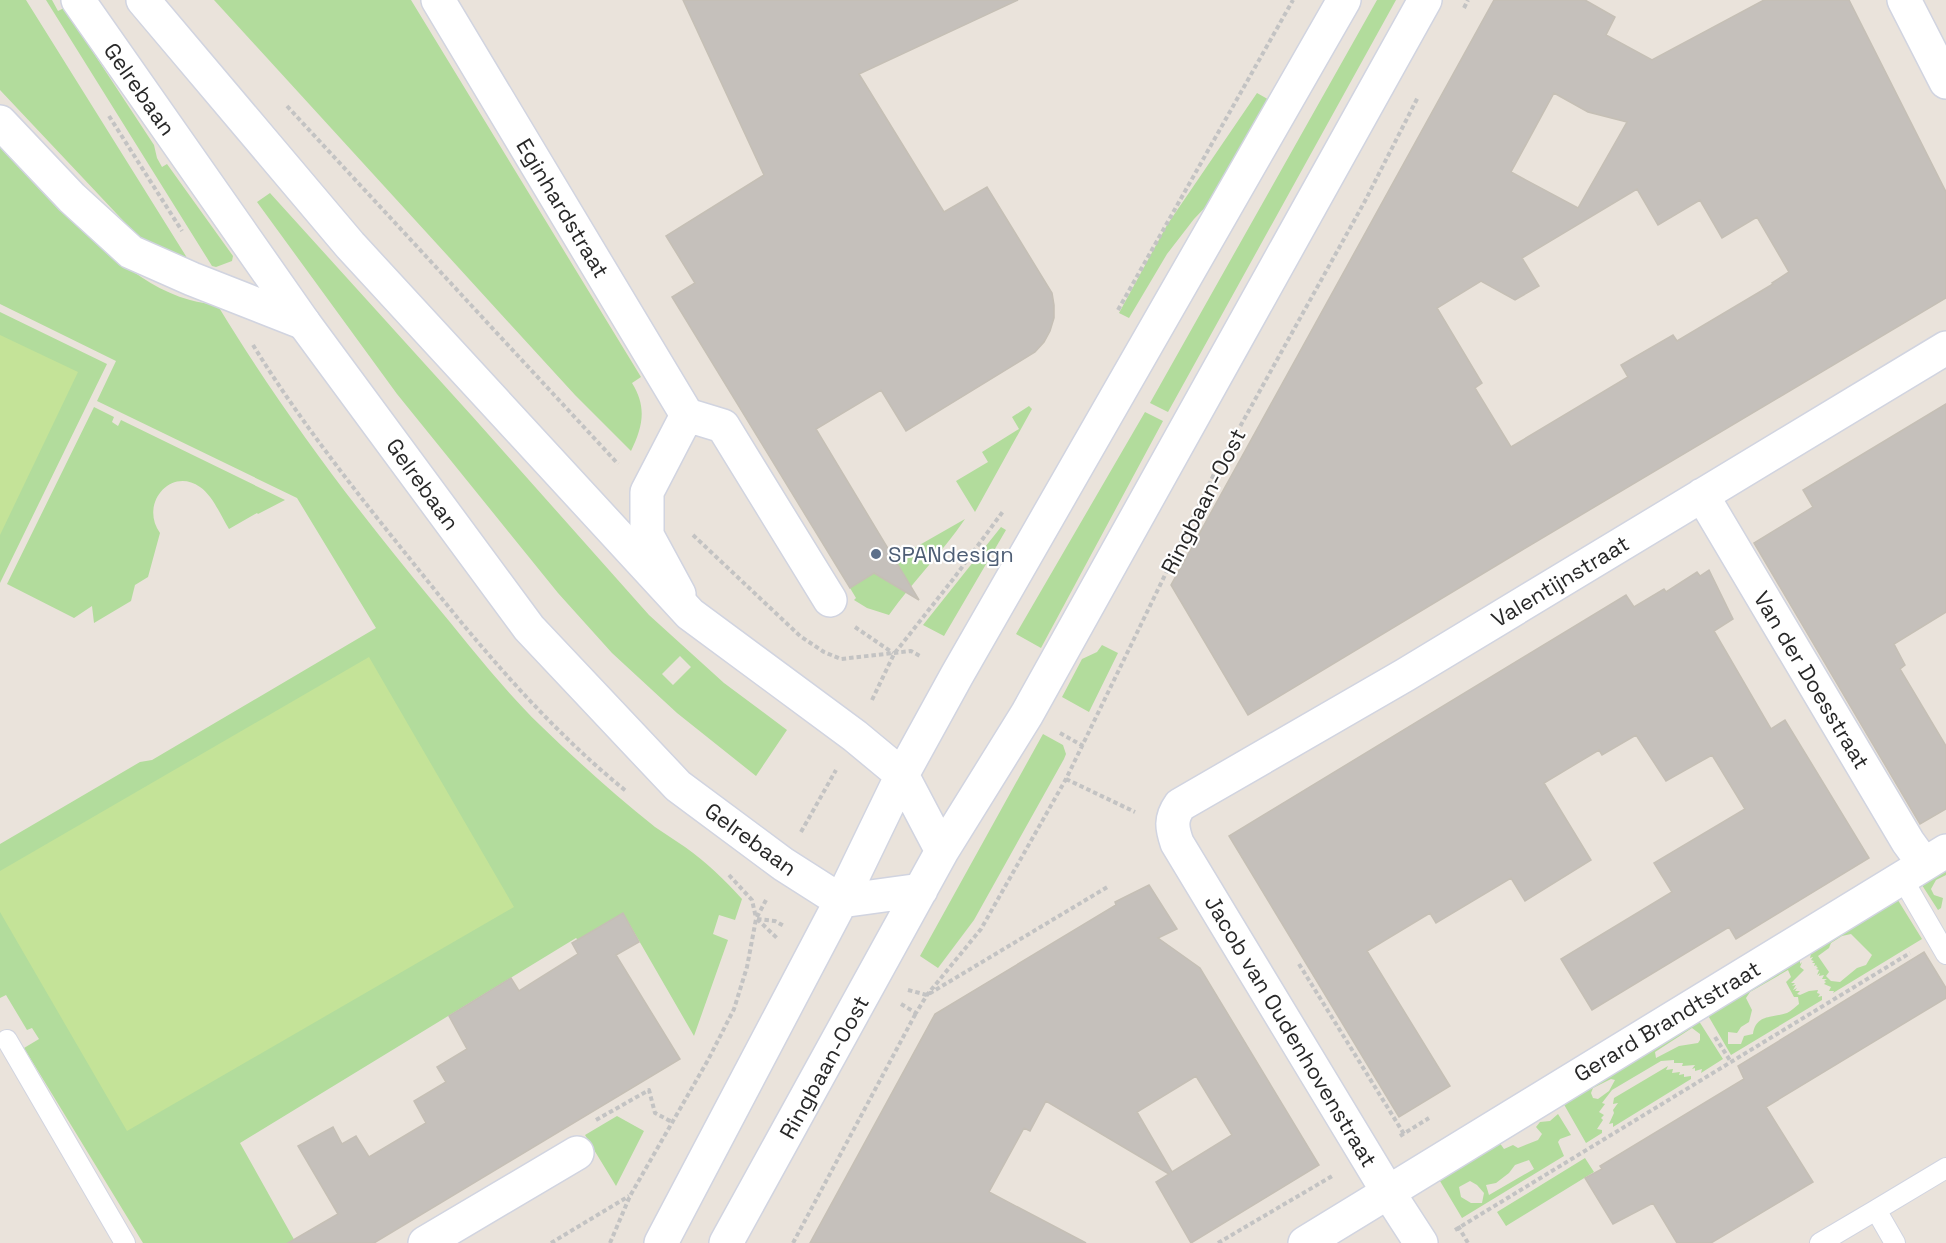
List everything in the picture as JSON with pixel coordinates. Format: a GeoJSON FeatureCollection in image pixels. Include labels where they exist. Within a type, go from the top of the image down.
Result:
{"type":"FeatureCollection","features":[{"type":"Feature","properties":{"kind":"street","name":"Gelrebaan"},"geometry":{"type":"LineString","coordinates":[[78,0],[304,323],[529,628],[678,786],[783,864],[841,901]]}},
{"type":"Feature","properties":{"kind":"street"},"geometry":{"type":"LineString","coordinates":[[143,0],[350,245],[690,614],[855,736],[902,775],[942,851]]}},
{"type":"Feature","properties":{"kind":"street","name":"Eginhardstraat"},"geometry":{"type":"LineString","coordinates":[[438,0],[687,415]]}},
{"type":"Feature","properties":{"kind":"street"},"geometry":{"type":"LineString","coordinates":[[661,1243],[841,901],[902,775],[1344,0]]}},
{"type":"Feature","properties":{"kind":"street","name":"Ringbaan-Oost"},"geometry":{"type":"LineString","coordinates":[[726,1243],[942,851],[1027,714],[1425,0]]}},
{"type":"Feature","properties":{"kind":"street"},"geometry":{"type":"LineString","coordinates":[[1904,0],[1946,82]]}},
{"type":"Feature","properties":{"kind":"street"},"geometry":{"type":"LineString","coordinates":[[0,123],[72,198],[131,252],[192,279],[304,323]]}},
{"type":"Feature","properties":{"kind":"street","name":"Valentijnstraat"},"geometry":{"type":"LineString","coordinates":[[1174,814],[1180,806],[1195,796],[1405,675],[1946,348]]}},
{"type":"Feature","properties":{"kind":"street"},"geometry":{"type":"LineString","coordinates":[[690,614],[647,535],[647,492],[687,415],[723,426],[830,600]]}},
{"type":"Feature","properties":{"kind":"street","name":"Van der Doesstraat"},"geometry":{"type":"LineString","coordinates":[[1702,495],[1908,842],[1924,864]]}},
{"type":"Feature","properties":{"kind":"street","name":"Jacob van Oudenhovenstraat"},"geometry":{"type":"LineString","coordinates":[[1174,814],[1172,828],[1178,843],[1388,1192],[1436,1238]]}},
{"type":"Feature","properties":{"kind":"street","name":"Gerard Brandtstraat"},"geometry":{"type":"LineString","coordinates":[[1305,1243],[1924,864]]}},
{"type":"Feature","properties":{"kind":"street"},"geometry":{"type":"LineString","coordinates":[[841,901],[921,890]]}},
{"type":"Feature","properties":{"kind":"street"},"geometry":{"type":"LineString","coordinates":[[425,1243],[577,1153]]}},
{"type":"Feature","properties":{"kind":"lane"},"geometry":{"type":"LineString","coordinates":[[1924,864],[1941,946]]}},
{"type":"Feature","properties":{"kind":"lane"},"geometry":{"type":"LineString","coordinates":[[8,1040],[125,1243]]}},
{"type":"Feature","properties":{"kind":"lane"},"geometry":{"type":"LineString","coordinates":[[1820,1243],[1946,1168]]}},
{"type":"Feature","properties":{"kind":"lane"},"geometry":{"type":"LineString","coordinates":[[1875,1210],[1895,1243]]}},
{"type":"Feature","properties":{"kind":"path"},"geometry":{"type":"LineString","coordinates":[[1116,315],[1293,0]]}},
{"type":"Feature","properties":{"kind":"path"},"geometry":{"type":"LineString","coordinates":[[1463,10],[1468,0]]}},
{"type":"Feature","properties":{"kind":"path","name":"Ringbaan-Oost"},"geometry":{"type":"LineString","coordinates":[[1109,886],[927,995],[981,929],[1066,779],[1216,470],[1365,201],[1419,95]]}},
{"type":"Feature","properties":{"kind":"path"},"geometry":{"type":"LineString","coordinates":[[285,104],[621,468],[647,492]]}},
{"type":"Feature","properties":{"kind":"path"},"geometry":{"type":"LineString","coordinates":[[610,1243],[630,1196],[708,1060],[734,1009],[747,967],[756,919],[783,864],[855,736],[894,654],[1005,508]]}},
{"type":"Feature","properties":{"kind":"path"},"geometry":{"type":"LineString","coordinates":[[690,532],[800,636],[824,652],[841,659],[894,654]]}},
{"type":"Feature","properties":{"kind":"path"},"geometry":{"type":"LineString","coordinates":[[830,600],[851,625],[894,654]]}},
{"type":"Feature","properties":{"kind":"path"},"geometry":{"type":"LineString","coordinates":[[1066,779],[1127,809],[1148,816],[1174,814]]}},
{"type":"Feature","properties":{"kind":"path"},"geometry":{"type":"LineString","coordinates":[[1436,1238],[1459,1228],[1941,946]]}},
{"type":"Feature","properties":{"kind":"path"},"geometry":{"type":"LineString","coordinates":[[1293,955],[1468,1243]]}},
{"type":"Feature","properties":{"kind":"path"},"geometry":{"type":"LineString","coordinates":[[793,1243],[916,1012]]}},
{"type":"Feature","properties":{"kind":"path"},"geometry":{"type":"LineString","coordinates":[[577,1153],[575,1133],[649,1090],[655,1113],[672,1122]]}},
{"type":"Feature","properties":{"kind":"path"},"geometry":{"type":"LineString","coordinates":[[551,1243],[630,1196]]}},
{"type":"Feature","properties":{"kind":"green space"},"geometry":{"type":"Polygon","coordinates":[[[0,0],[26,0],[189,261],[144,241],[0,90],[0,0]]]}},
{"type":"Feature","properties":{"kind":"green space"},"geometry":{"type":"Polygon","coordinates":[[[46,0],[52,0],[58,11],[64,8],[154,145],[162,167],[167,164],[233,256],[232,261],[216,267],[212,266],[46,0]]]}},
{"type":"Feature","properties":{"kind":"green space"},"geometry":{"type":"Polygon","coordinates":[[[214,0],[411,0],[641,377],[632,383],[640,400],[642,417],[631,451],[575,395],[214,0]]]}},
{"type":"Feature","properties":{"kind":"green space"},"geometry":{"type":"Polygon","coordinates":[[[1377,0],[1396,0],[1168,412],[1150,403],[1377,0]]]}},
{"type":"Feature","properties":{"kind":"green space"},"geometry":{"type":"Polygon","coordinates":[[[1257,93],[1273,102],[1216,196],[1194,219],[1167,254],[1129,318],[1119,313],[1167,225],[1257,93]]]}},
{"type":"Feature","properties":{"kind":"green space"},"geometry":{"type":"Polygon","coordinates":[[[0,139],[124,265],[169,293],[218,306],[267,383],[346,492],[401,563],[511,695],[540,725],[625,803],[700,859],[742,899],[735,920],[719,915],[713,934],[728,940],[694,1036],[623,913],[578,940],[576,938],[240,1143],[296,1243],[143,1243],[24,1048],[39,1039],[32,1028],[27,1030],[6,995],[0,998],[0,844],[140,762],[152,760],[376,628],[297,498],[97,401],[116,361],[0,304],[0,139]]]}},
{"type":"Feature","properties":{"kind":"green space"},"geometry":{"type":"Polygon","coordinates":[[[270,193],[649,615],[724,683],[787,730],[756,776],[677,713],[612,653],[558,593],[397,394],[257,202],[270,193]],[[680,656],[662,674],[673,685],[691,667],[680,656]]]}},
{"type":"Feature","properties":{"kind":"green space"},"geometry":{"type":"Polygon","coordinates":[[[0,312],[107,364],[0,583],[0,312]]]}},
{"type":"Feature","properties":{"kind":"green space"},"geometry":{"type":"Polygon","coordinates":[[[0,335],[78,372],[0,535],[0,335]]]}},
{"type":"Feature","properties":{"kind":"green space"},"geometry":{"type":"Polygon","coordinates":[[[1029,406],[1032,409],[975,512],[956,481],[988,462],[982,452],[1019,429],[1012,417],[1029,406]]]}},
{"type":"Feature","properties":{"kind":"green space"},"geometry":{"type":"Polygon","coordinates":[[[94,407],[114,417],[112,422],[118,426],[121,420],[285,500],[229,529],[213,501],[200,487],[179,481],[169,485],[161,491],[153,511],[160,533],[148,577],[135,585],[131,601],[94,623],[92,606],[74,618],[7,584],[94,407]]]}},
{"type":"Feature","properties":{"kind":"green space"},"geometry":{"type":"Polygon","coordinates":[[[1145,412],[1163,421],[1041,648],[1016,634],[1145,412]]]}},
{"type":"Feature","properties":{"kind":"green space"},"geometry":{"type":"Polygon","coordinates":[[[965,519],[889,615],[867,608],[854,600],[856,598],[850,588],[878,570],[900,571],[895,559],[965,519]]]}},
{"type":"Feature","properties":{"kind":"green space"},"geometry":{"type":"Polygon","coordinates":[[[1001,527],[1006,530],[944,636],[923,625],[1001,527]]]}},
{"type":"Feature","properties":{"kind":"green space"},"geometry":{"type":"Polygon","coordinates":[[[1102,645],[1118,653],[1089,712],[1062,697],[1082,659],[1097,652],[1102,645]]]}},
{"type":"Feature","properties":{"kind":"green space"},"geometry":{"type":"Polygon","coordinates":[[[369,657],[514,907],[127,1131],[0,912],[0,871],[369,657]]]}},
{"type":"Feature","properties":{"kind":"green space"},"geometry":{"type":"Polygon","coordinates":[[[1043,734],[1063,745],[1066,754],[1064,759],[974,920],[938,968],[920,956],[1043,734]]]}},
{"type":"Feature","properties":{"kind":"green space"},"geometry":{"type":"Polygon","coordinates":[[[1946,867],[1946,875],[1936,880],[1931,889],[1934,895],[1943,898],[1941,908],[1938,910],[1920,882],[1946,867]]]}},
{"type":"Feature","properties":{"kind":"green space"},"geometry":{"type":"Polygon","coordinates":[[[1896,897],[1922,939],[1833,993],[1834,991],[1829,991],[1831,987],[1824,984],[1827,979],[1822,979],[1824,975],[1819,976],[1820,973],[1817,975],[1819,970],[1816,969],[1817,965],[1814,966],[1815,963],[1812,963],[1814,961],[1811,960],[1813,957],[1810,958],[1811,954],[1808,954],[1896,897]],[[1851,934],[1842,936],[1831,943],[1829,948],[1818,956],[1829,972],[1826,976],[1831,981],[1840,982],[1857,968],[1866,965],[1872,955],[1851,934]]]}},
{"type":"Feature","properties":{"kind":"green space"},"geometry":{"type":"Polygon","coordinates":[[[1798,961],[1800,964],[1802,962],[1800,967],[1804,970],[1791,983],[1795,983],[1792,986],[1796,985],[1793,990],[1797,988],[1795,991],[1800,991],[1797,994],[1800,995],[1818,990],[1817,993],[1820,994],[1818,997],[1822,996],[1822,1000],[1731,1055],[1706,1012],[1798,961]],[[1788,970],[1750,992],[1746,998],[1752,1010],[1749,1022],[1737,1033],[1728,1032],[1728,1044],[1741,1044],[1744,1036],[1753,1034],[1757,1023],[1761,1020],[1787,1013],[1799,1004],[1798,997],[1794,997],[1786,982],[1791,977],[1788,970]]]}},
{"type":"Feature","properties":{"kind":"green space"},"geometry":{"type":"Polygon","coordinates":[[[1697,1018],[1723,1059],[1701,1073],[1702,1069],[1695,1071],[1695,1068],[1692,1069],[1695,1065],[1682,1066],[1683,1063],[1674,1063],[1674,1060],[1661,1061],[1612,1090],[1602,1103],[1605,1104],[1599,1112],[1604,1115],[1597,1129],[1602,1130],[1602,1133],[1586,1143],[1562,1101],[1697,1018]],[[1692,1028],[1655,1052],[1656,1058],[1679,1046],[1698,1043],[1700,1034],[1692,1028]],[[1611,1079],[1593,1088],[1591,1093],[1593,1098],[1598,1099],[1609,1091],[1615,1080],[1611,1079]]]}},
{"type":"Feature","properties":{"kind":"green space"},"geometry":{"type":"Polygon","coordinates":[[[1668,1066],[1666,1070],[1673,1069],[1672,1073],[1680,1072],[1679,1075],[1691,1076],[1691,1079],[1613,1127],[1613,1123],[1609,1124],[1613,1110],[1618,1103],[1613,1104],[1614,1098],[1668,1066]]]}},
{"type":"Feature","properties":{"kind":"green space"},"geometry":{"type":"Polygon","coordinates":[[[1558,1114],[1571,1135],[1558,1142],[1564,1156],[1462,1218],[1437,1176],[1497,1139],[1504,1149],[1513,1145],[1518,1148],[1538,1140],[1542,1134],[1536,1127],[1540,1122],[1550,1121],[1558,1114]],[[1529,1160],[1515,1165],[1496,1183],[1486,1185],[1489,1195],[1534,1169],[1529,1160]],[[1470,1181],[1459,1187],[1461,1197],[1471,1203],[1482,1203],[1484,1193],[1470,1181]]]}},
{"type":"Feature","properties":{"kind":"green space"},"geometry":{"type":"Polygon","coordinates":[[[617,1116],[644,1131],[616,1186],[585,1135],[617,1116]]]}},
{"type":"Feature","properties":{"kind":"green space"},"geometry":{"type":"Polygon","coordinates":[[[1585,1158],[1594,1172],[1506,1226],[1497,1212],[1585,1158]]]}},
{"type":"Feature","properties":{"kind":"building"},"geometry":{"type":"Polygon","coordinates":[[[683,0],[1018,0],[859,74],[944,212],[987,187],[1052,293],[1054,305],[1054,318],[1050,331],[1035,352],[906,431],[881,390],[816,429],[919,600],[874,573],[850,588],[672,297],[695,283],[666,236],[764,175],[683,0]]]}},
{"type":"Feature","properties":{"kind":"building"},"geometry":{"type":"Polygon","coordinates":[[[1494,0],[1585,0],[1615,17],[1606,35],[1652,60],[1764,0],[1849,0],[1946,192],[1946,298],[1248,715],[1171,585],[1494,0]],[[1554,93],[1511,172],[1578,208],[1627,122],[1588,112],[1554,93]],[[1637,189],[1522,258],[1539,286],[1515,300],[1481,281],[1437,308],[1482,383],[1475,388],[1511,447],[1628,377],[1621,365],[1673,335],[1677,341],[1773,284],[1789,272],[1757,217],[1722,238],[1700,200],[1658,225],[1637,189]]]}},
{"type":"Feature","properties":{"kind":"building"},"geometry":{"type":"Polygon","coordinates":[[[1946,404],[1946,612],[1894,644],[1905,665],[1900,669],[1946,746],[1946,809],[1920,824],[1754,543],[1813,507],[1803,490],[1946,404]]]}},
{"type":"Feature","properties":{"kind":"building"},"geometry":{"type":"Polygon","coordinates":[[[1709,570],[1733,619],[1714,631],[1771,729],[1785,720],[1869,858],[1736,939],[1729,927],[1592,1010],[1561,959],[1672,892],[1654,863],[1745,809],[1712,755],[1666,781],[1636,735],[1602,755],[1599,750],[1544,783],[1591,860],[1525,901],[1511,878],[1436,923],[1430,913],[1367,951],[1450,1086],[1399,1117],[1229,836],[1626,595],[1634,607],[1664,589],[1666,592],[1697,572],[1700,576],[1709,570]]]}},
{"type":"Feature","properties":{"kind":"building"},"geometry":{"type":"Polygon","coordinates":[[[1149,885],[1177,929],[1158,938],[1200,968],[1319,1165],[1191,1243],[1156,1182],[1169,1174],[1046,1101],[1030,1131],[1024,1128],[989,1192],[1086,1243],[810,1243],[935,1014],[1116,905],[1115,902],[1149,885]],[[1196,1076],[1137,1112],[1172,1172],[1232,1135],[1196,1076]]]}},
{"type":"Feature","properties":{"kind":"building"},"geometry":{"type":"Polygon","coordinates":[[[623,913],[639,942],[616,955],[680,1059],[374,1243],[288,1243],[338,1214],[298,1146],[333,1127],[342,1144],[356,1136],[369,1157],[426,1123],[414,1101],[446,1082],[437,1067],[467,1049],[449,1016],[511,978],[519,991],[578,954],[572,943],[623,913]]]}},
{"type":"Feature","properties":{"kind":"building"},"geometry":{"type":"Polygon","coordinates":[[[1924,952],[1946,988],[1946,998],[1766,1107],[1813,1182],[1711,1243],[1677,1243],[1653,1203],[1613,1224],[1585,1178],[1602,1169],[1600,1166],[1744,1079],[1738,1066],[1924,952]]]}},
{"type":"Feature","properties":{"kind":"place","name":"SPANdesign"},"geometry":{"type":"Point","coordinates":[876,554]}}]}
